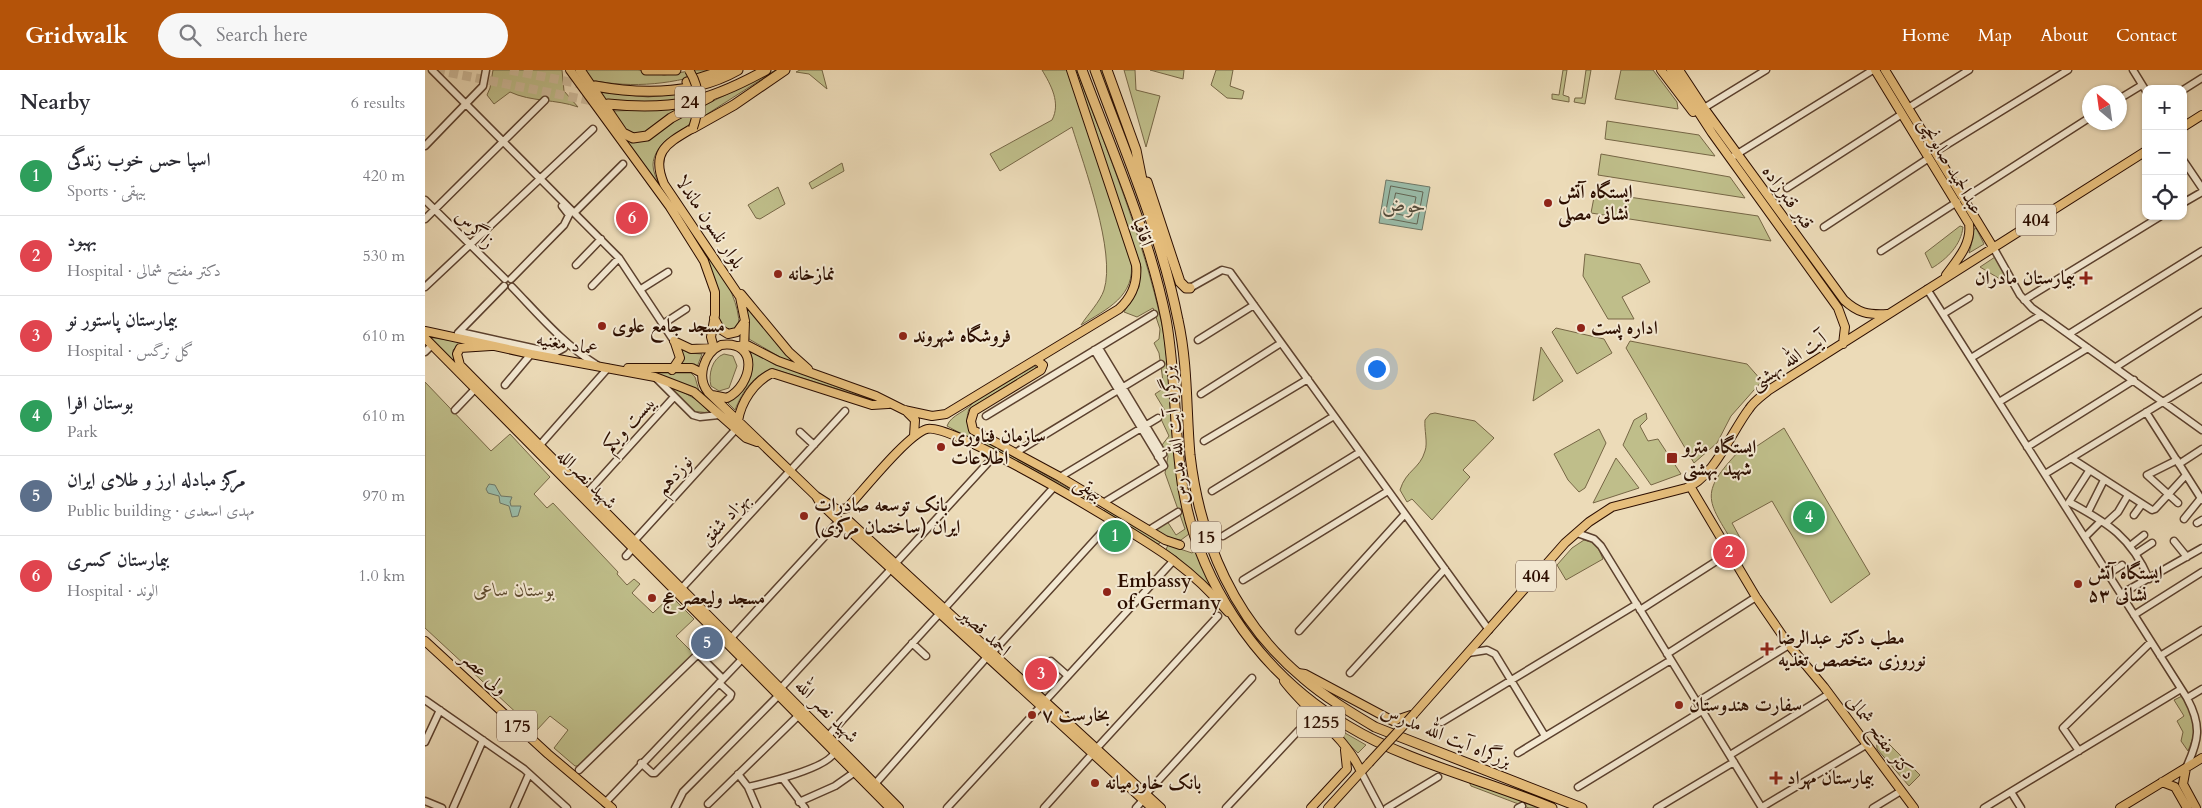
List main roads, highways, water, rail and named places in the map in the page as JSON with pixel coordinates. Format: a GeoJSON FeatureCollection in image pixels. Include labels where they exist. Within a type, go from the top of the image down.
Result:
{"type":"FeatureCollection","features":[{"type":"Feature","properties":{"kind":"highway"},"geometry":{"type":"LineString","coordinates":[[580,70],[623,133],[633,138],[647,136],[671,118],[710,98]]}},
{"type":"Feature","properties":{"kind":"highway"},"geometry":{"type":"LineString","coordinates":[[646,70],[676,70]]}},
{"type":"Feature","properties":{"kind":"highway"},"geometry":{"type":"LineString","coordinates":[[633,92],[692,81],[725,70]]}},
{"type":"Feature","properties":{"kind":"highway","name":"24"},"geometry":{"type":"LineString","coordinates":[[595,86],[633,92],[689,88],[717,80],[738,70]]}},
{"type":"Feature","properties":{"kind":"highway","name":"24"},"geometry":{"type":"LineString","coordinates":[[608,104],[651,106],[710,98],[765,70]]}},
{"type":"Feature","properties":{"kind":"highway"},"geometry":{"type":"LineString","coordinates":[[693,128],[734,105],[785,70]]}},
{"type":"Feature","properties":{"kind":"highway","name":"بزرگراه آیت الله مدرس"},"geometry":{"type":"LineString","coordinates":[[1082,70],[1138,222],[1165,318],[1180,467],[1186,506],[1194,534],[1207,566],[1221,596],[1235,619],[1279,673],[1319,707],[1366,736],[1552,808]]}},
{"type":"Feature","properties":{"kind":"highway","name":"بزرگراه آیت الله مدرس"},"geometry":{"type":"LineString","coordinates":[[1095,70],[1149,218],[1171,285],[1181,334],[1190,453],[1204,530],[1220,571],[1236,600],[1277,654],[1297,673],[1346,710],[1387,733],[1582,808]]}},
{"type":"Feature","properties":{"kind":"highway"},"geometry":{"type":"LineString","coordinates":[[1107,70],[1126,119]]}},
{"type":"Feature","properties":{"kind":"highway"},"geometry":{"type":"LineString","coordinates":[[1112,70],[1126,119],[1180,282],[1186,288],[1189,288]]}},
{"type":"Feature","properties":{"kind":"highway"},"geometry":{"type":"LineString","coordinates":[[1136,150],[1149,218]]}},
{"type":"Feature","properties":{"kind":"main road","name":"بلوار نلسون ماندلا"},"geometry":{"type":"LineString","coordinates":[[571,70],[659,191],[700,254],[714,286],[714,318],[711,340],[714,348]]}},
{"type":"Feature","properties":{"kind":"main road"},"geometry":{"type":"LineString","coordinates":[[689,70],[695,82],[699,101],[693,128]]}},
{"type":"Feature","properties":{"kind":"main road","name":"اقاقیا"},"geometry":{"type":"LineString","coordinates":[[943,415],[1119,309],[1131,296],[1136,280],[1135,259],[1071,70]]}},
{"type":"Feature","properties":{"kind":"main road"},"geometry":{"type":"LineString","coordinates":[[1661,70],[1712,133]]}},
{"type":"Feature","properties":{"kind":"main road","name":"قنبر قنبرزاده"},"geometry":{"type":"LineString","coordinates":[[1671,70],[1712,133],[1734,156],[1844,300],[1853,309],[1864,314],[1889,314]]}},
{"type":"Feature","properties":{"kind":"main road","name":"قنبر قنبرزاده"},"geometry":{"type":"LineString","coordinates":[[1679,70],[1734,156],[1838,308],[1845,327],[1843,344]]}},
{"type":"Feature","properties":{"kind":"main road","name":"عبدالحمید صابونچی"},"geometry":{"type":"LineString","coordinates":[[1874,70],[1929,158],[1993,247]]}},
{"type":"Feature","properties":{"kind":"main road","name":"عبدالحمید صابونچی"},"geometry":{"type":"LineString","coordinates":[[1885,70],[1935,152],[1960,200],[1966,218],[1970,234],[1962,253],[1942,279]]}},
{"type":"Feature","properties":{"kind":"main road"},"geometry":{"type":"LineString","coordinates":[[2187,124],[2202,115]]}},
{"type":"Feature","properties":{"kind":"main road","name":"بلوار نلسون ماندلا"},"geometry":{"type":"LineString","coordinates":[[693,128],[666,145],[660,154],[658,165],[660,175],[732,282],[742,302],[745,321],[742,346]]}},
{"type":"Feature","properties":{"kind":"main road","name":"آیت الله بهشتی"},"geometry":{"type":"LineString","coordinates":[[1331,805],[1472,652],[1489,630],[1577,532],[1612,507],[1690,486],[1704,476],[1753,404],[1769,390],[1927,288],[2142,154]]}},
{"type":"Feature","properties":{"kind":"main road"},"geometry":{"type":"LineString","coordinates":[[732,282],[789,352],[811,372]]}},
{"type":"Feature","properties":{"kind":"main road"},"geometry":{"type":"LineString","coordinates":[[714,318],[721,331],[729,334],[737,332],[745,321]]}},
{"type":"Feature","properties":{"kind":"main road","name":"عماد مغنیه"},"geometry":{"type":"LineString","coordinates":[[425,331],[457,335],[491,346],[531,354],[546,354],[619,370],[624,368],[672,370],[692,368],[702,374]]}},
{"type":"Feature","properties":{"kind":"main road","name":"شهید نصرالله"},"geometry":{"type":"LineString","coordinates":[[425,338],[475,389],[491,401]]}},
{"type":"Feature","properties":{"kind":"main road"},"geometry":{"type":"LineString","coordinates":[[697,349],[711,340]]}},
{"type":"Feature","properties":{"kind":"main road"},"geometry":{"type":"LineString","coordinates":[[672,370],[680,358],[674,341],[684,348],[697,349],[714,348],[727,344],[742,346],[876,396],[904,410],[931,416],[943,415],[942,424],[947,432]]}},
{"type":"Feature","properties":{"kind":"main road","name":"شهید نصرالله"},"geometry":{"type":"LineString","coordinates":[[491,346],[460,348],[457,356],[460,365],[491,401],[729,640]]}},
{"type":"Feature","properties":{"kind":"main road"},"geometry":{"type":"LineString","coordinates":[[712,395],[727,398],[742,387],[748,361],[742,346]]}},
{"type":"Feature","properties":{"kind":"main road"},"geometry":{"type":"LineString","coordinates":[[714,348],[708,355],[702,374],[705,388],[737,425]]}},
{"type":"Feature","properties":{"kind":"main road","name":"بیهقی"},"geometry":{"type":"LineString","coordinates":[[1036,360],[1043,365],[1041,370],[977,408],[971,421],[973,430],[1060,477],[1165,540],[1180,545]]}},
{"type":"Feature","properties":{"kind":"main road"},"geometry":{"type":"LineString","coordinates":[[619,370],[655,377],[693,392],[719,415],[737,425],[759,442],[816,496],[838,510],[847,508],[914,436],[915,420],[904,410]]}},
{"type":"Feature","properties":{"kind":"main road"},"geometry":{"type":"LineString","coordinates":[[737,425],[745,400],[762,379],[772,373],[872,405],[889,404]]}},
{"type":"Feature","properties":{"kind":"main road","name":"بیهقی"},"geometry":{"type":"LineString","coordinates":[[914,436],[933,428],[947,432],[995,454],[1054,487],[1113,521],[1174,560],[1235,619]]}},
{"type":"Feature","properties":{"kind":"main road","name":"شهید نصرالله"},"geometry":{"type":"LineString","coordinates":[[538,448],[587,493],[634,544]]}},
{"type":"Feature","properties":{"kind":"main road","name":"دکتر مفتح شمالی"},"geometry":{"type":"LineString","coordinates":[[1690,486],[1756,598],[1789,645],[1829,694],[1914,808]]}},
{"type":"Feature","properties":{"kind":"main road","name":"احمد قصیر"},"geometry":{"type":"LineString","coordinates":[[816,496],[820,503],[839,522],[893,566]]}},
{"type":"Feature","properties":{"kind":"main road"},"geometry":{"type":"LineString","coordinates":[[1097,512],[1103,503]]}},
{"type":"Feature","properties":{"kind":"main road"},"geometry":{"type":"LineString","coordinates":[[839,522],[849,521],[847,508]]}},
{"type":"Feature","properties":{"kind":"main road","name":"احمد قصیر"},"geometry":{"type":"LineString","coordinates":[[849,521],[893,566],[989,655],[1145,797],[1161,808]]}},
{"type":"Feature","properties":{"kind":"main road"},"geometry":{"type":"LineString","coordinates":[[1157,549],[1164,546],[1165,540]]}},
{"type":"Feature","properties":{"kind":"main road","name":"شهید نصر الله"},"geometry":{"type":"LineString","coordinates":[[729,640],[743,658],[828,736],[899,808]]}},
{"type":"Feature","properties":{"kind":"main road","name":"شهید نصر الله"},"geometry":{"type":"LineString","coordinates":[[729,640],[888,807]]}},
{"type":"Feature","properties":{"kind":"main road","name":"ولی عصر"},"geometry":{"type":"LineString","coordinates":[[425,641],[608,805]]}},
{"type":"Feature","properties":{"kind":"main road","name":"1255"},"geometry":{"type":"LineString","coordinates":[[1279,673],[1292,692],[1341,741],[1356,761],[1361,772]]}},
{"type":"Feature","properties":{"kind":"main road"},"geometry":{"type":"LineString","coordinates":[[1297,673],[1305,674],[1393,721],[1414,714]]}},
{"type":"Feature","properties":{"kind":"main road"},"geometry":{"type":"LineString","coordinates":[[1313,806],[1347,768],[1347,757],[1341,741]]}},
{"type":"Feature","properties":{"kind":"main road"},"geometry":{"type":"LineString","coordinates":[[2120,808],[2202,758]]}},
{"type":"Feature","properties":{"kind":"main road"},"geometry":{"type":"LineString","coordinates":[[2186,768],[2183,784],[2196,808]]}},
{"type":"Feature","properties":{"kind":"main road"},"geometry":{"type":"LineString","coordinates":[[2163,782],[2175,787],[2187,808]]}},
{"type":"Feature","properties":{"kind":"main road","name":"احمد قصیر"},"geometry":{"type":"LineString","coordinates":[[1145,797],[1152,808]]}},
{"type":"Feature","properties":{"kind":"main road"},"geometry":{"type":"LineString","coordinates":[[1313,806],[1331,805]]}},
{"type":"Feature","properties":{"kind":"water","name":"حوض"},"geometry":{"type":"Polygon","coordinates":[[[1386,180],[1430,187],[1422,230],[1379,223],[1386,180]]]}},
{"type":"Feature","properties":{"kind":"water"},"geometry":{"type":"Polygon","coordinates":[[[489,484],[495,485],[501,496],[512,497],[511,506],[521,506],[518,516],[512,517],[509,506],[500,503],[499,496],[488,493],[486,489],[489,484]]]}},
{"type":"Feature","properties":{"kind":"tunnel"},"geometry":{"type":"LineString","coordinates":[[436,70],[597,102]]}},
{"type":"Feature","properties":{"kind":"tunnel"},"geometry":{"type":"LineString","coordinates":[[510,70],[585,85]]}},
{"type":"Feature","properties":{"kind":"place","name":"ایستگاه آتش نشانی مصلی"},"geometry":{"type":"Point","coordinates":[1548,203]}},
{"type":"Feature","properties":{"kind":"place","name":"بیمارستان کسری"},"geometry":{"type":"Point","coordinates":[632,218]}},
{"type":"Feature","properties":{"kind":"place","name":"نمازخانه"},"geometry":{"type":"Point","coordinates":[778,274]}},
{"type":"Feature","properties":{"kind":"place","name":"بیمارستان مادران"},"geometry":{"type":"Point","coordinates":[2086,278]}},
{"type":"Feature","properties":{"kind":"place","name":"مسجد جامع علوی"},"geometry":{"type":"Point","coordinates":[602,326]}},
{"type":"Feature","properties":{"kind":"place","name":"اداره پست"},"geometry":{"type":"Point","coordinates":[1581,328]}},
{"type":"Feature","properties":{"kind":"place","name":"فروشگاه شهروند"},"geometry":{"type":"Point","coordinates":[903,336]}},
{"type":"Feature","properties":{"kind":"place","name":"سازمان فناوری اطلاعات"},"geometry":{"type":"Point","coordinates":[941,447]}},
{"type":"Feature","properties":{"kind":"place","name":"ایستگاه مترو شهید بهشتی"},"geometry":{"type":"Point","coordinates":[1672,458]}},
{"type":"Feature","properties":{"kind":"place","name":"بانک توسعه صادرات ایران (ساختمان مرکزی)"},"geometry":{"type":"Point","coordinates":[804,516]}},
{"type":"Feature","properties":{"kind":"place","name":"بوستان افرا"},"geometry":{"type":"Point","coordinates":[1809,517]}},
{"type":"Feature","properties":{"kind":"place","name":"اسپا حس خوب زندگی"},"geometry":{"type":"Point","coordinates":[1115,536]}},
{"type":"Feature","properties":{"kind":"place","name":"بهبود"},"geometry":{"type":"Point","coordinates":[1729,552]}},
{"type":"Feature","properties":{"kind":"place","name":"ایستگاه آتش نشانی ۵۳"},"geometry":{"type":"Point","coordinates":[2078,584]}},
{"type":"Feature","properties":{"kind":"place","name":"Embassy of Germany"},"geometry":{"type":"Point","coordinates":[1107,592]}},
{"type":"Feature","properties":{"kind":"place","name":"مسجد ولیعصر عج"},"geometry":{"type":"Point","coordinates":[652,598]}},
{"type":"Feature","properties":{"kind":"place","name":"مركز مبادله ارز و طلای ايران"},"geometry":{"type":"Point","coordinates":[707,643]}},
{"type":"Feature","properties":{"kind":"place","name":"مطب دکتر عبدالرضا نوروزی متخصص تغذیه"},"geometry":{"type":"Point","coordinates":[1767,649]}},
{"type":"Feature","properties":{"kind":"place","name":"بیمارستان پاستور نو"},"geometry":{"type":"Point","coordinates":[1041,674]}},
{"type":"Feature","properties":{"kind":"place","name":"سفارت هندوستان"},"geometry":{"type":"Point","coordinates":[1679,705]}},
{"type":"Feature","properties":{"kind":"place","name":"بخارست ۷"},"geometry":{"type":"Point","coordinates":[1032,715]}},
{"type":"Feature","properties":{"kind":"place","name":"بیمارستان مهراد"},"geometry":{"type":"Point","coordinates":[1776,778]}},
{"type":"Feature","properties":{"kind":"place","name":"بانک خاورمیانه"},"geometry":{"type":"Point","coordinates":[1095,783]}},
{"type":"Feature","properties":{"kind":"park label","name":"بوستان ساعی"},"geometry":{"type":"Point","coordinates":[514,590]}}]}
